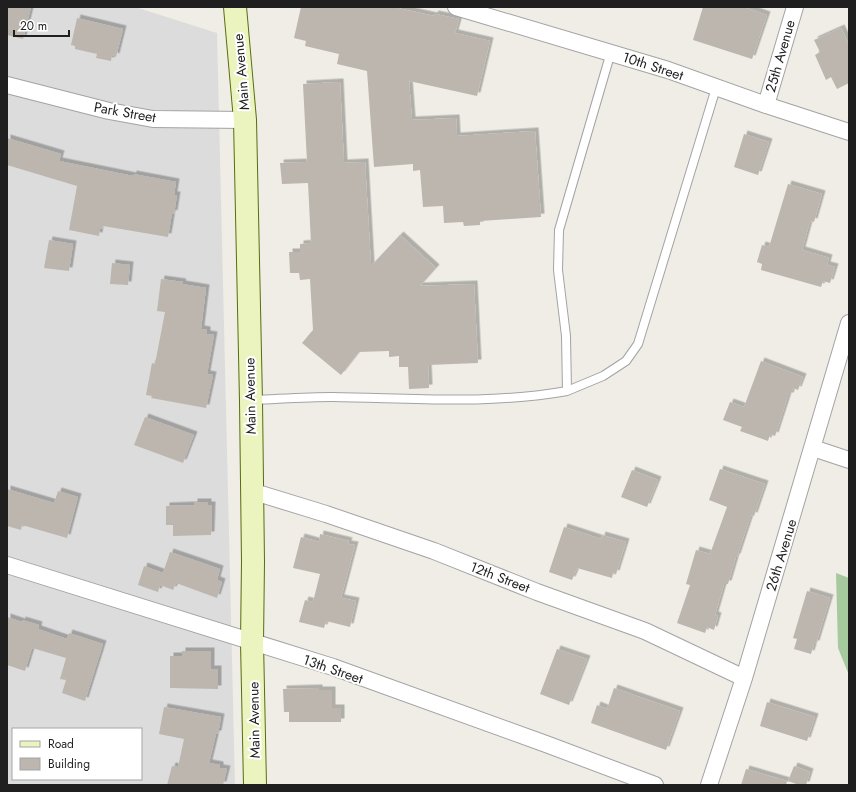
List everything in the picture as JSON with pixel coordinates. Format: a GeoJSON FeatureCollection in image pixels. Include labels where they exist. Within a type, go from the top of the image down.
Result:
{"type":"FeatureCollection","features":[{"type":"Feature","properties":{"kind":"main road","name":"Main Avenue"},"geometry":{"type":"LineString","coordinates":[[235,7],[245,120],[251,401],[253,562],[252,642],[255,785]]}},
{"type":"Feature","properties":{"kind":"street","name":"10th Street"},"geometry":{"type":"LineString","coordinates":[[456,7],[546,35],[611,52],[849,132]]}},
{"type":"Feature","properties":{"kind":"street","name":"25th Avenue"},"geometry":{"type":"LineString","coordinates":[[766,105],[795,7]]}},
{"type":"Feature","properties":{"kind":"street","name":"Park Street"},"geometry":{"type":"LineString","coordinates":[[7,85],[109,111],[153,119],[245,120]]}},
{"type":"Feature","properties":{"kind":"street","name":"26th Avenue"},"geometry":{"type":"LineString","coordinates":[[709,785],[744,678],[849,323]]}},
{"type":"Feature","properties":{"kind":"street"},"geometry":{"type":"LineString","coordinates":[[813,448],[849,460]]}},
{"type":"Feature","properties":{"kind":"street","name":"12th Street"},"geometry":{"type":"LineString","coordinates":[[251,491],[326,514],[434,551],[537,592],[645,631],[744,678]]}},
{"type":"Feature","properties":{"kind":"street","name":"13th Street"},"geometry":{"type":"LineString","coordinates":[[7,565],[333,668],[546,744],[655,785]]}},
{"type":"Feature","properties":{"kind":"lane"},"geometry":{"type":"LineString","coordinates":[[567,391],[566,336],[558,270],[559,230],[611,52]]}},
{"type":"Feature","properties":{"kind":"lane"},"geometry":{"type":"LineString","coordinates":[[251,401],[330,397],[440,401],[537,396],[567,391],[603,376],[626,361],[638,344],[650,310],[716,88]]}},
{"type":"Feature","properties":{"kind":"shaded area"},"geometry":{"type":"Polygon","coordinates":[[[7,7],[135,7],[217,33],[235,785],[7,785],[7,7]]]}},
{"type":"Feature","properties":{"kind":"green space"},"geometry":{"type":"Polygon","coordinates":[[[836,573],[849,578],[849,675],[838,648],[836,573]]]}},
{"type":"Feature","properties":{"kind":"building"},"geometry":{"type":"Polygon","coordinates":[[[7,7],[31,7],[23,39],[7,35],[7,7]]]}},
{"type":"Feature","properties":{"kind":"building"},"geometry":{"type":"Polygon","coordinates":[[[301,7],[393,7],[434,16],[435,14],[459,19],[455,33],[490,41],[477,96],[409,81],[412,120],[456,118],[457,136],[535,131],[541,217],[480,221],[480,225],[464,226],[463,222],[444,223],[443,206],[423,207],[420,170],[413,171],[413,164],[374,167],[367,71],[337,64],[339,54],[305,46],[306,41],[294,38],[301,7]]]}},
{"type":"Feature","properties":{"kind":"building"},"geometry":{"type":"Polygon","coordinates":[[[703,7],[744,7],[767,15],[752,59],[693,40],[703,7]]]}},
{"type":"Feature","properties":{"kind":"building"},"geometry":{"type":"Polygon","coordinates":[[[77,18],[123,29],[116,57],[112,55],[111,61],[96,58],[97,54],[75,49],[75,46],[71,45],[77,18]]]}},
{"type":"Feature","properties":{"kind":"building"},"geometry":{"type":"Polygon","coordinates":[[[841,28],[849,45],[849,83],[837,89],[831,77],[826,80],[815,55],[820,52],[814,40],[841,28]]]}},
{"type":"Feature","properties":{"kind":"building"},"geometry":{"type":"Polygon","coordinates":[[[340,82],[344,163],[365,162],[371,266],[400,235],[436,268],[420,286],[474,284],[478,363],[428,365],[429,388],[409,389],[408,367],[399,367],[399,356],[389,357],[389,351],[359,352],[341,375],[302,343],[313,330],[310,279],[300,280],[299,273],[290,273],[289,252],[300,252],[300,244],[311,243],[308,183],[282,184],[280,163],[307,162],[303,84],[340,82]]]}},
{"type":"Feature","properties":{"kind":"building"},"geometry":{"type":"Polygon","coordinates":[[[744,134],[769,142],[758,175],[734,167],[744,134]]]}},
{"type":"Feature","properties":{"kind":"building"},"geometry":{"type":"Polygon","coordinates":[[[7,138],[61,154],[59,161],[133,176],[133,174],[176,182],[174,195],[177,195],[168,237],[103,226],[102,229],[100,229],[99,236],[69,230],[77,186],[7,165],[7,138]]]}},
{"type":"Feature","properties":{"kind":"building"},"geometry":{"type":"Polygon","coordinates":[[[788,184],[822,194],[814,222],[810,221],[802,250],[829,258],[827,265],[835,267],[830,283],[823,281],[821,287],[761,270],[762,264],[757,262],[762,245],[769,247],[788,184]]]}},
{"type":"Feature","properties":{"kind":"building"},"geometry":{"type":"Polygon","coordinates":[[[49,240],[73,244],[69,271],[44,268],[49,240]]]}},
{"type":"Feature","properties":{"kind":"building"},"geometry":{"type":"Polygon","coordinates":[[[112,263],[130,265],[128,285],[110,284],[112,263]]]}},
{"type":"Feature","properties":{"kind":"building"},"geometry":{"type":"Polygon","coordinates":[[[161,279],[183,282],[182,284],[206,288],[201,329],[207,330],[207,334],[214,335],[207,374],[213,375],[206,408],[151,398],[152,396],[146,395],[152,363],[155,364],[165,312],[157,311],[161,279]]]}},
{"type":"Feature","properties":{"kind":"building"},"geometry":{"type":"Polygon","coordinates":[[[761,361],[803,377],[798,390],[793,388],[790,396],[788,396],[775,436],[770,434],[768,441],[740,431],[742,427],[723,420],[730,402],[744,407],[761,361]]]}},
{"type":"Feature","properties":{"kind":"building"},"geometry":{"type":"Polygon","coordinates":[[[145,417],[194,435],[183,463],[134,445],[145,417]]]}},
{"type":"Feature","properties":{"kind":"building"},"geometry":{"type":"Polygon","coordinates":[[[720,469],[765,484],[754,516],[751,515],[728,584],[724,584],[715,615],[718,616],[714,630],[707,627],[705,633],[677,623],[690,585],[686,584],[696,550],[710,554],[727,507],[709,500],[720,469]]]}},
{"type":"Feature","properties":{"kind":"building"},"geometry":{"type":"Polygon","coordinates":[[[632,470],[658,480],[647,507],[621,497],[632,470]]]}},
{"type":"Feature","properties":{"kind":"building"},"geometry":{"type":"Polygon","coordinates":[[[7,489],[54,503],[58,491],[78,497],[67,538],[22,525],[21,530],[7,526],[7,489]]]}},
{"type":"Feature","properties":{"kind":"building"},"geometry":{"type":"Polygon","coordinates":[[[194,502],[208,502],[208,505],[212,505],[211,535],[173,536],[173,525],[166,525],[166,506],[194,505],[194,502]]]}},
{"type":"Feature","properties":{"kind":"building"},"geometry":{"type":"Polygon","coordinates":[[[564,527],[601,539],[602,535],[626,542],[616,574],[613,573],[612,578],[577,568],[572,580],[549,572],[564,527]]]}},
{"type":"Feature","properties":{"kind":"building"},"geometry":{"type":"Polygon","coordinates":[[[320,534],[349,541],[348,544],[355,545],[341,598],[356,601],[350,627],[326,621],[324,628],[299,622],[305,600],[313,602],[320,574],[293,568],[301,537],[319,542],[320,534]]]}},
{"type":"Feature","properties":{"kind":"building"},"geometry":{"type":"Polygon","coordinates":[[[170,552],[220,569],[217,580],[222,582],[217,598],[176,583],[173,590],[160,585],[158,592],[138,585],[144,566],[163,573],[170,552]]]}},
{"type":"Feature","properties":{"kind":"building"},"geometry":{"type":"Polygon","coordinates":[[[807,591],[830,598],[816,644],[814,644],[811,654],[794,649],[797,639],[793,638],[807,591]]]}},
{"type":"Feature","properties":{"kind":"building"},"geometry":{"type":"Polygon","coordinates":[[[7,617],[22,622],[22,620],[39,625],[38,629],[67,639],[69,633],[103,644],[85,701],[62,693],[66,680],[60,679],[66,658],[32,648],[25,671],[7,665],[7,617]]]}},
{"type":"Feature","properties":{"kind":"building"},"geometry":{"type":"Polygon","coordinates":[[[557,649],[587,659],[569,705],[540,694],[557,649]]]}},
{"type":"Feature","properties":{"kind":"building"},"geometry":{"type":"Polygon","coordinates":[[[182,651],[211,651],[211,669],[218,669],[218,689],[170,688],[170,656],[182,656],[182,651]]]}},
{"type":"Feature","properties":{"kind":"building"},"geometry":{"type":"Polygon","coordinates":[[[319,688],[319,690],[332,690],[332,708],[341,708],[341,722],[289,722],[289,712],[284,712],[283,689],[319,688]]]}},
{"type":"Feature","properties":{"kind":"building"},"geometry":{"type":"Polygon","coordinates":[[[614,688],[680,711],[666,750],[591,723],[597,705],[607,709],[614,688]]]}},
{"type":"Feature","properties":{"kind":"building"},"geometry":{"type":"Polygon","coordinates":[[[767,702],[815,717],[807,741],[760,726],[767,702]]]}},
{"type":"Feature","properties":{"kind":"building"},"geometry":{"type":"Polygon","coordinates":[[[164,707],[221,717],[218,734],[216,734],[209,763],[220,765],[220,768],[227,769],[223,785],[167,785],[172,766],[178,767],[184,739],[159,734],[164,707]]]}},
{"type":"Feature","properties":{"kind":"building"},"geometry":{"type":"Polygon","coordinates":[[[794,766],[810,772],[806,785],[799,785],[788,781],[794,766]]]}},
{"type":"Feature","properties":{"kind":"building"},"geometry":{"type":"Polygon","coordinates":[[[746,769],[787,781],[786,785],[741,785],[746,769]]]}}]}
